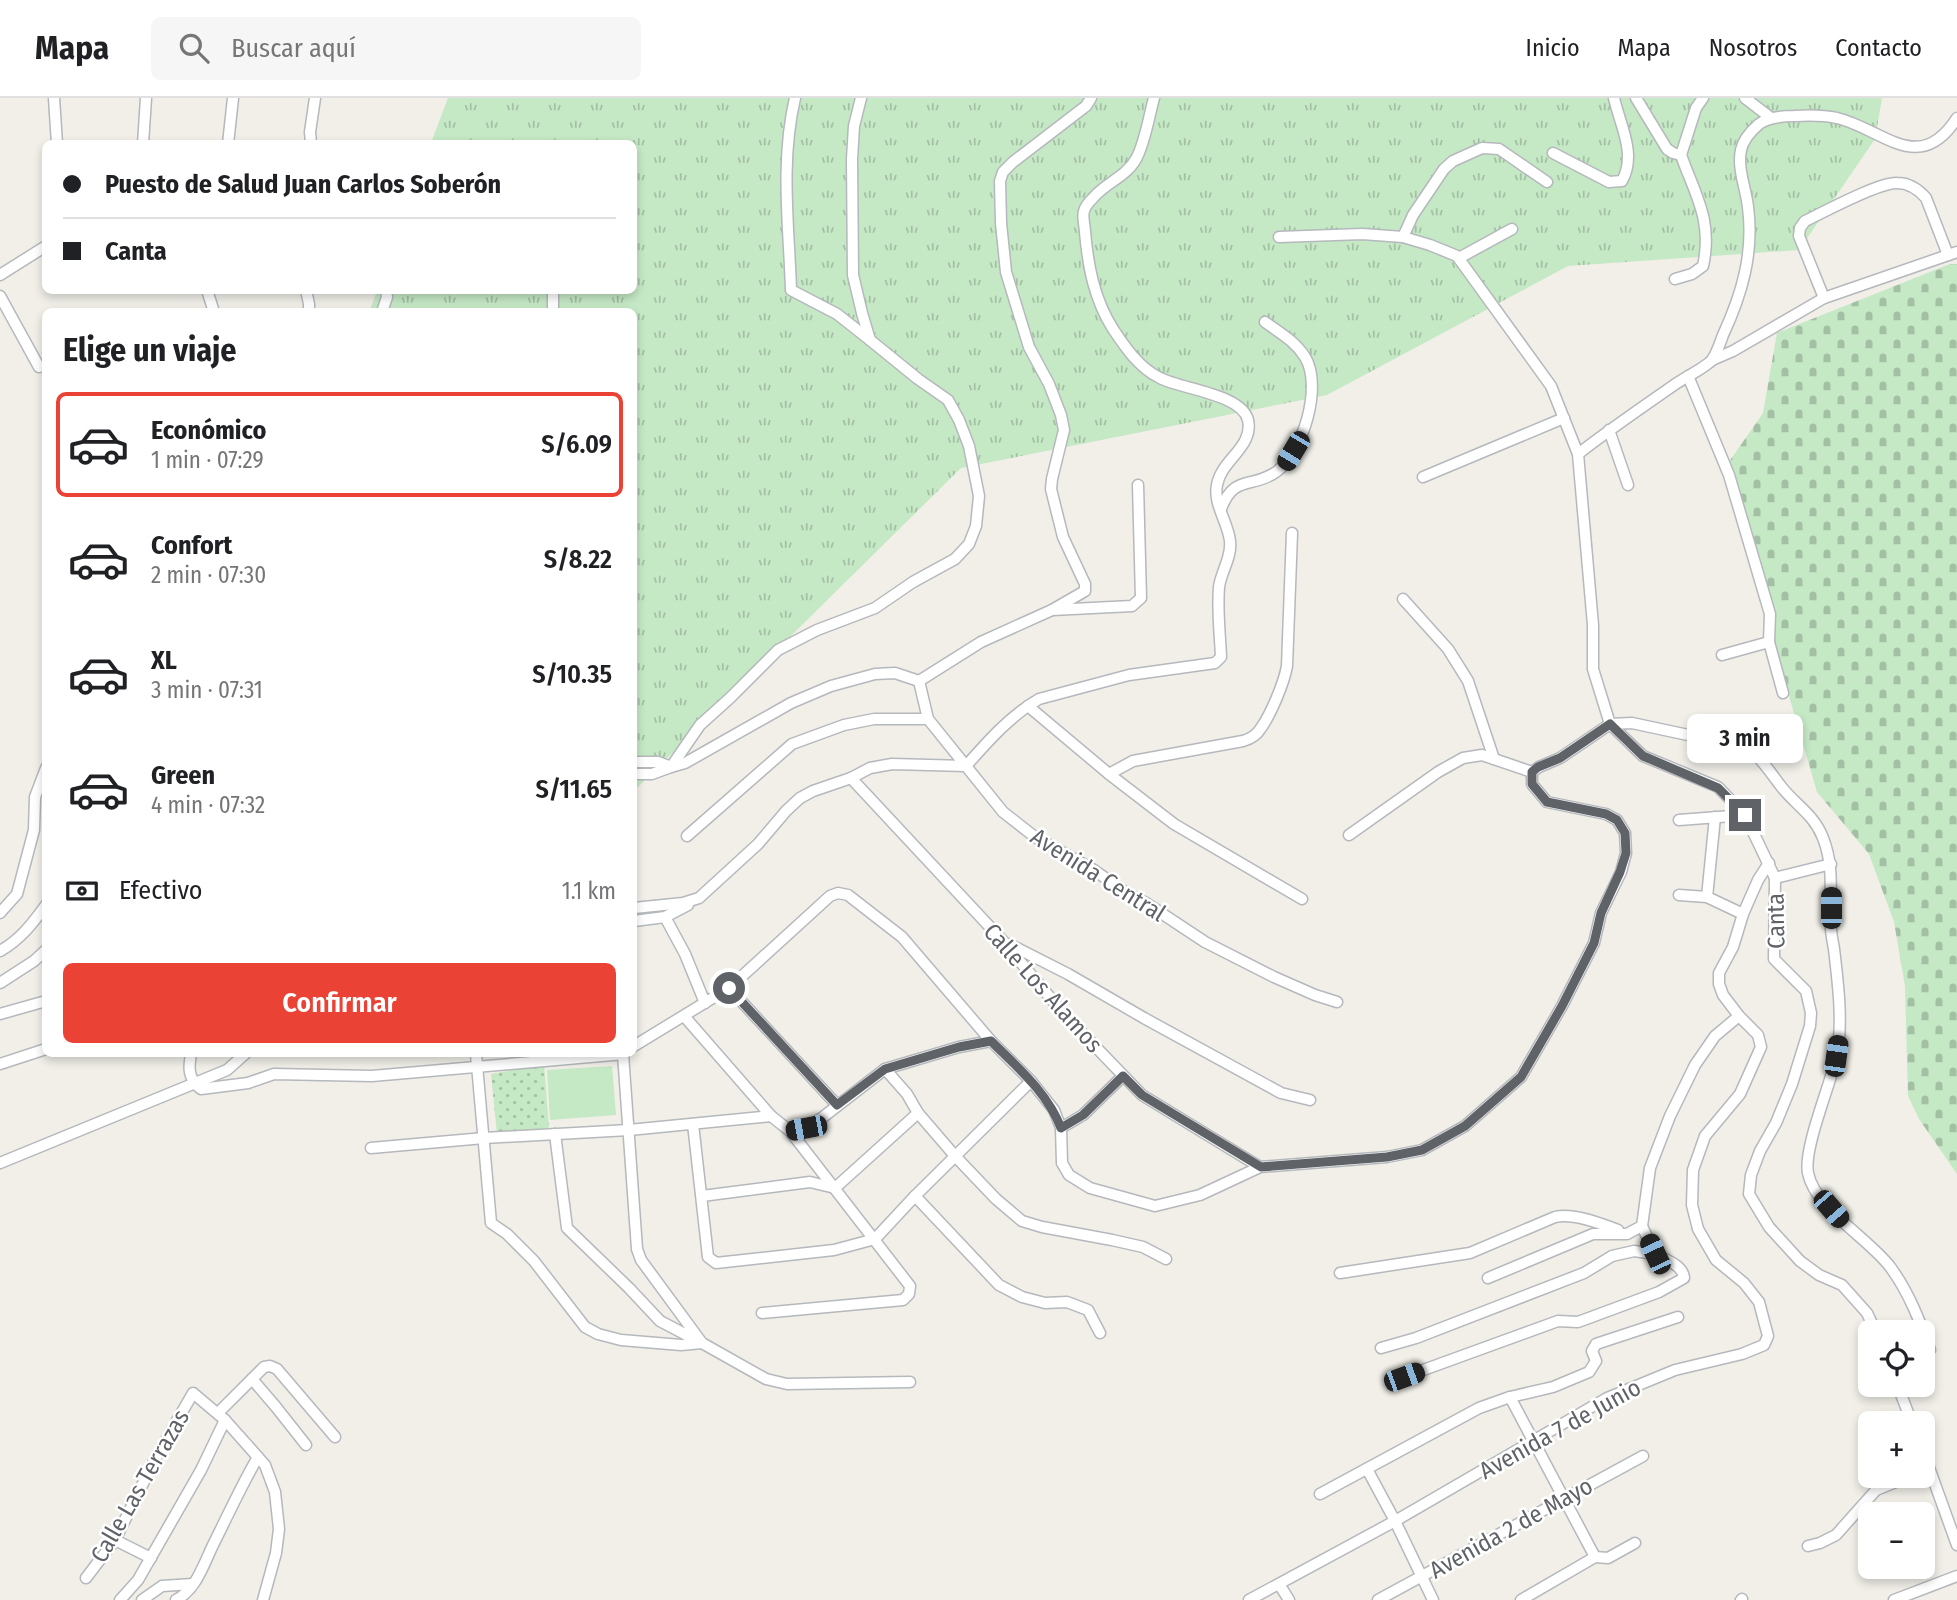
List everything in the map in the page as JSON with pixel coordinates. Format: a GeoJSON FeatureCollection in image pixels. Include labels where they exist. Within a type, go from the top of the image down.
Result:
{"type":"FeatureCollection","features":[{"type":"Feature","properties":{"kind":"street"},"geometry":{"type":"LineString","coordinates":[[54,98],[57,140]]}},
{"type":"Feature","properties":{"kind":"street"},"geometry":{"type":"LineString","coordinates":[[143,140],[146,98]]}},
{"type":"Feature","properties":{"kind":"street"},"geometry":{"type":"LineString","coordinates":[[228,140],[233,98]]}},
{"type":"Feature","properties":{"kind":"street"},"geometry":{"type":"LineString","coordinates":[[311,140],[315,98]]}},
{"type":"Feature","properties":{"kind":"street"},"geometry":{"type":"LineString","coordinates":[[671,767],[700,725],[778,650],[817,630],[875,608],[955,559],[969,544],[976,526],[979,496],[969,446],[959,419],[948,400],[836,314],[792,290],[786,212],[786,168],[790,120],[795,98]]}},
{"type":"Feature","properties":{"kind":"street"},"geometry":{"type":"LineString","coordinates":[[861,98],[854,126],[852,159],[853,275],[870,340]]}},
{"type":"Feature","properties":{"kind":"street"},"geometry":{"type":"LineString","coordinates":[[637,774],[652,774],[685,763],[790,703],[831,686],[875,674],[895,673],[919,681],[981,642],[1052,610],[1085,591],[1085,584],[1063,537],[1051,489],[1064,430],[1061,415],[1049,384],[1029,347],[1006,272],[1000,181],[1003,172],[1013,162],[1086,106],[1091,98]]}},
{"type":"Feature","properties":{"kind":"street"},"geometry":{"type":"LineString","coordinates":[[637,921],[665,917],[699,898],[758,844],[800,798],[813,791],[851,778],[870,768],[892,764],[966,766],[996,733],[1039,699],[1129,675],[1219,661],[1219,588],[1230,543],[1216,488],[1219,474],[1248,438],[1248,421],[1243,409],[1231,401],[1159,378],[1125,348],[1108,321],[1096,292],[1090,271],[1083,212],[1095,195],[1130,169],[1138,158],[1154,98]]}},
{"type":"Feature","properties":{"kind":"street"},"geometry":{"type":"LineString","coordinates":[[1553,153],[1609,182],[1622,181],[1628,171],[1628,145],[1614,98]]}},
{"type":"Feature","properties":{"kind":"street"},"geometry":{"type":"LineString","coordinates":[[1636,98],[1667,149],[1681,155]]}},
{"type":"Feature","properties":{"kind":"street"},"geometry":{"type":"LineString","coordinates":[[1675,279],[1692,274],[1703,266],[1706,252],[1704,216],[1681,155],[1696,108],[1703,98]]}},
{"type":"Feature","properties":{"kind":"street"},"geometry":{"type":"LineString","coordinates":[[1745,98],[1771,118]]}},
{"type":"Feature","properties":{"kind":"street"},"geometry":{"type":"LineString","coordinates":[[1712,360],[1736,306],[1749,259],[1749,210],[1740,160],[1741,148],[1749,134],[1771,118],[1816,115],[1858,125],[1904,147],[1922,146],[1938,140],[1957,118]]}},
{"type":"Feature","properties":{"kind":"street"},"geometry":{"type":"LineString","coordinates":[[1403,237],[1413,215],[1444,169],[1453,161],[1482,148],[1499,149],[1548,182]]}},
{"type":"Feature","properties":{"kind":"street"},"geometry":{"type":"LineString","coordinates":[[1578,454],[1712,360],[1733,351],[1824,298],[1953,254],[1921,192],[1911,186],[1897,183],[1879,187],[1805,221],[1799,236],[1824,298]]}},
{"type":"Feature","properties":{"kind":"street"},"geometry":{"type":"LineString","coordinates":[[1459,258],[1512,229]]}},
{"type":"Feature","properties":{"kind":"street"},"geometry":{"type":"LineString","coordinates":[[1279,237],[1362,234],[1403,237],[1457,256],[1552,386],[1578,454],[1593,625],[1593,669],[1610,724]]}},
{"type":"Feature","properties":{"kind":"street"},"geometry":{"type":"LineString","coordinates":[[0,275],[42,249]]}},
{"type":"Feature","properties":{"kind":"street"},"geometry":{"type":"LineString","coordinates":[[0,296],[39,367]]}},
{"type":"Feature","properties":{"kind":"street"},"geometry":{"type":"LineString","coordinates":[[1220,512],[1232,489],[1275,473],[1285,463],[1300,438],[1309,412],[1312,390],[1307,360],[1294,342],[1265,322]]}},
{"type":"Feature","properties":{"kind":"street"},"geometry":{"type":"LineString","coordinates":[[1688,376],[1729,475],[1770,614],[1769,642],[1783,693]]}},
{"type":"Feature","properties":{"kind":"street"},"geometry":{"type":"LineString","coordinates":[[1423,477],[1564,418]]}},
{"type":"Feature","properties":{"kind":"street"},"geometry":{"type":"LineString","coordinates":[[1609,430],[1628,485]]}},
{"type":"Feature","properties":{"kind":"street"},"geometry":{"type":"LineString","coordinates":[[1052,610],[1132,607],[1141,598],[1138,485]]}},
{"type":"Feature","properties":{"kind":"street"},"geometry":{"type":"LineString","coordinates":[[1109,774],[1133,761],[1243,741],[1260,730],[1285,680],[1292,533]]}},
{"type":"Feature","properties":{"kind":"street"},"geometry":{"type":"LineString","coordinates":[[1403,599],[1448,649],[1468,681],[1494,759]]}},
{"type":"Feature","properties":{"kind":"street"},"geometry":{"type":"LineString","coordinates":[[1722,655],[1769,642]]}},
{"type":"Feature","properties":{"kind":"street","name":"Avenida Central"},"geometry":{"type":"LineString","coordinates":[[919,681],[928,719],[1003,812],[1035,837],[1094,870],[1205,942],[1274,977],[1337,1002]]}},
{"type":"Feature","properties":{"kind":"street"},"geometry":{"type":"LineString","coordinates":[[1028,706],[1174,824],[1302,899]]}},
{"type":"Feature","properties":{"kind":"street"},"geometry":{"type":"LineString","coordinates":[[687,836],[792,744],[844,725],[874,719],[928,719]]}},
{"type":"Feature","properties":{"kind":"street"},"geometry":{"type":"LineString","coordinates":[[1532,772],[1560,758],[1610,724],[1632,723],[1753,751],[1781,787],[1812,818],[1822,835],[1831,864],[1831,930],[1840,1029],[1836,1056],[1811,1145],[1807,1170],[1819,1196],[1842,1222],[1875,1250],[1891,1268],[1920,1320]]}},
{"type":"Feature","properties":{"kind":"street","name":"Canta"},"geometry":{"type":"LineString","coordinates":[[1610,724],[1643,756],[1718,788],[1745,815],[1769,863],[1775,878],[1774,959],[1806,992],[1811,1013],[1810,1026],[1792,1084],[1776,1123],[1760,1151],[1751,1175],[1749,1194],[1769,1227],[1801,1261],[1819,1275],[1842,1286],[1870,1320]]}},
{"type":"Feature","properties":{"kind":"street"},"geometry":{"type":"LineString","coordinates":[[1349,835],[1438,772],[1463,758],[1482,755],[1532,772]]}},
{"type":"Feature","properties":{"kind":"street"},"geometry":{"type":"LineString","coordinates":[[637,762],[659,762],[671,767]]}},
{"type":"Feature","properties":{"kind":"street"},"geometry":{"type":"LineString","coordinates":[[637,1044],[729,988],[830,896],[838,893],[848,895],[902,937],[991,1041],[1031,1081],[1054,1110],[1061,1128],[1062,1163],[1069,1175],[1090,1188],[1155,1206],[1200,1195],[1261,1167],[1387,1157],[1422,1150],[1465,1126],[1521,1077],[1594,943],[1601,913],[1626,853],[1625,833],[1617,820],[1606,814],[1547,802],[1532,784],[1532,772]]}},
{"type":"Feature","properties":{"kind":"street","name":"Calle Los Alamos"},"geometry":{"type":"LineString","coordinates":[[851,778],[1003,941],[1063,1013],[1142,1095],[1261,1167]]}},
{"type":"Feature","properties":{"kind":"street"},"geometry":{"type":"LineString","coordinates":[[0,914],[17,894],[34,830],[35,797],[42,779]]}},
{"type":"Feature","properties":{"kind":"street"},"geometry":{"type":"LineString","coordinates":[[1679,820],[1745,815]]}},
{"type":"Feature","properties":{"kind":"street"},"geometry":{"type":"LineString","coordinates":[[1707,897],[1715,817]]}},
{"type":"Feature","properties":{"kind":"street","name":"Avenida 7 de Junio"},"geometry":{"type":"LineString","coordinates":[[1249,1600],[1395,1521],[1607,1398],[1663,1374],[1742,1354],[1765,1345],[1768,1336],[1759,1302],[1744,1283],[1716,1260],[1698,1229],[1692,1205],[1693,1170],[1704,1136],[1740,1094],[1761,1046],[1758,1035],[1723,995],[1719,973],[1733,947],[1743,914],[1758,880],[1769,863]]}},
{"type":"Feature","properties":{"kind":"street"},"geometry":{"type":"LineString","coordinates":[[1775,878],[1831,864]]}},
{"type":"Feature","properties":{"kind":"street"},"geometry":{"type":"LineString","coordinates":[[1679,895],[1707,897],[1743,914]]}},
{"type":"Feature","properties":{"kind":"street"},"geometry":{"type":"LineString","coordinates":[[637,908],[683,903],[699,898]]}},
{"type":"Feature","properties":{"kind":"street"},"geometry":{"type":"LineString","coordinates":[[0,950],[9,946],[31,926],[42,911]]}},
{"type":"Feature","properties":{"kind":"street"},"geometry":{"type":"LineString","coordinates":[[665,917],[685,954],[705,1003]]}},
{"type":"Feature","properties":{"kind":"street"},"geometry":{"type":"LineString","coordinates":[[1003,941],[1068,974],[1281,1093],[1311,1100]]}},
{"type":"Feature","properties":{"kind":"street"},"geometry":{"type":"LineString","coordinates":[[0,984],[42,954]]}},
{"type":"Feature","properties":{"kind":"street"},"geometry":{"type":"LineString","coordinates":[[729,988],[837,1105]]}},
{"type":"Feature","properties":{"kind":"street"},"geometry":{"type":"LineString","coordinates":[[0,1014],[42,1002]]}},
{"type":"Feature","properties":{"kind":"street"},"geometry":{"type":"LineString","coordinates":[[684,1016],[771,1116],[790,1131],[910,1286],[909,1294],[904,1300],[762,1313]]}},
{"type":"Feature","properties":{"kind":"street"},"geometry":{"type":"LineString","coordinates":[[1655,1254],[1642,1226],[1650,1168],[1670,1116],[1695,1065],[1715,1036],[1739,1016]]}},
{"type":"Feature","properties":{"kind":"street"},"geometry":{"type":"LineString","coordinates":[[790,1131],[814,1124],[885,1069],[959,1047],[991,1041]]}},
{"type":"Feature","properties":{"kind":"street"},"geometry":{"type":"LineString","coordinates":[[0,1064],[42,1050]]}},
{"type":"Feature","properties":{"kind":"street"},"geometry":{"type":"LineString","coordinates":[[190,1057],[188,1069],[190,1076],[201,1089],[248,1083],[274,1074],[372,1076],[551,1057]]}},
{"type":"Feature","properties":{"kind":"street"},"geometry":{"type":"LineString","coordinates":[[0,1163],[227,1070],[242,1057]]}},
{"type":"Feature","properties":{"kind":"street"},"geometry":{"type":"LineString","coordinates":[[476,1057],[491,1223],[507,1234],[534,1261],[585,1327],[598,1334],[621,1340],[681,1345],[702,1343]]}},
{"type":"Feature","properties":{"kind":"street"},"geometry":{"type":"LineString","coordinates":[[623,1057],[638,1255],[702,1343]]}},
{"type":"Feature","properties":{"kind":"street"},"geometry":{"type":"LineString","coordinates":[[885,1069],[955,1156],[996,1199],[1022,1221],[1143,1247],[1166,1259]]}},
{"type":"Feature","properties":{"kind":"street"},"geometry":{"type":"LineString","coordinates":[[1061,1128],[1083,1115],[1123,1076]]}},
{"type":"Feature","properties":{"kind":"street"},"geometry":{"type":"LineString","coordinates":[[693,1124],[708,1257],[716,1263],[834,1250],[875,1239],[1031,1081]]}},
{"type":"Feature","properties":{"kind":"street"},"geometry":{"type":"LineString","coordinates":[[835,1188],[918,1113]]}},
{"type":"Feature","properties":{"kind":"street"},"geometry":{"type":"LineString","coordinates":[[371,1147],[629,1130],[771,1116]]}},
{"type":"Feature","properties":{"kind":"street"},"geometry":{"type":"LineString","coordinates":[[555,1134],[567,1228],[660,1321],[776,1382],[910,1382]]}},
{"type":"Feature","properties":{"kind":"street"},"geometry":{"type":"LineString","coordinates":[[702,1196],[810,1182],[835,1188]]}},
{"type":"Feature","properties":{"kind":"street"},"geometry":{"type":"LineString","coordinates":[[915,1196],[999,1285],[1022,1297],[1045,1303],[1067,1302],[1088,1310],[1100,1333]]}},
{"type":"Feature","properties":{"kind":"street"},"geometry":{"type":"LineString","coordinates":[[1340,1273],[1470,1253],[1563,1215],[1605,1225],[1627,1234]]}},
{"type":"Feature","properties":{"kind":"street"},"geometry":{"type":"LineString","coordinates":[[1488,1278],[1594,1234],[1627,1234],[1642,1226]]}},
{"type":"Feature","properties":{"kind":"street"},"geometry":{"type":"LineString","coordinates":[[1381,1348],[1416,1338],[1584,1273],[1612,1255],[1634,1251],[1655,1254],[1679,1267],[1684,1273],[1684,1279],[1659,1292],[1578,1322],[1558,1321],[1404,1377]]}},
{"type":"Feature","properties":{"kind":"street"},"geometry":{"type":"LineString","coordinates":[[1320,1494],[1479,1408],[1510,1397],[1553,1387],[1589,1372],[1596,1361],[1592,1351],[1596,1344],[1678,1317]]}},
{"type":"Feature","properties":{"kind":"street"},"geometry":{"type":"LineString","coordinates":[[120,1600],[138,1580],[201,1469],[222,1417],[264,1367],[277,1369],[335,1437]]}},
{"type":"Feature","properties":{"kind":"street"},"geometry":{"type":"LineString","coordinates":[[252,1379],[306,1445]]}},
{"type":"Feature","properties":{"kind":"street","name":"Calle Las Terrazas"},"geometry":{"type":"LineString","coordinates":[[86,1578],[115,1540],[155,1459],[193,1393],[222,1417]]}},
{"type":"Feature","properties":{"kind":"street"},"geometry":{"type":"LineString","coordinates":[[1510,1397],[1595,1557]]}},
{"type":"Feature","properties":{"kind":"street"},"geometry":{"type":"LineString","coordinates":[[222,1417],[265,1465],[275,1492],[279,1529],[276,1553],[263,1600]]}},
{"type":"Feature","properties":{"kind":"street","name":"Avenida 2 de Mayo"},"geometry":{"type":"LineString","coordinates":[[1378,1600],[1643,1455]]}},
{"type":"Feature","properties":{"kind":"street"},"geometry":{"type":"LineString","coordinates":[[176,1600],[182,1597],[200,1575],[258,1457]]}},
{"type":"Feature","properties":{"kind":"street"},"geometry":{"type":"LineString","coordinates":[[1367,1469],[1433,1600]]}},
{"type":"Feature","properties":{"kind":"street"},"geometry":{"type":"LineString","coordinates":[[1808,1546],[1836,1535],[1876,1490],[1881,1488]]}},
{"type":"Feature","properties":{"kind":"street"},"geometry":{"type":"LineString","coordinates":[[1934,1488],[1957,1545]]}},
{"type":"Feature","properties":{"kind":"street"},"geometry":{"type":"LineString","coordinates":[[115,1540],[151,1558]]}},
{"type":"Feature","properties":{"kind":"street"},"geometry":{"type":"LineString","coordinates":[[1521,1600],[1595,1557],[1608,1558],[1635,1543]]}},
{"type":"Feature","properties":{"kind":"street"},"geometry":{"type":"LineString","coordinates":[[1894,1600],[1957,1576]]}},
{"type":"Feature","properties":{"kind":"street"},"geometry":{"type":"LineString","coordinates":[[142,1600],[162,1586],[192,1584]]}},
{"type":"Feature","properties":{"kind":"street"},"geometry":{"type":"LineString","coordinates":[[1279,1584],[1289,1600]]}},
{"type":"Feature","properties":{"kind":"green space"},"geometry":{"type":"Polygon","coordinates":[[[448,98],[1882,98],[1875,139],[1799,250],[1568,266],[1327,395],[961,468],[637,788],[637,308],[371,308],[376,294],[637,294],[637,140],[432,140],[448,98]]]}},
{"type":"Feature","properties":{"kind":"green space"},"geometry":{"type":"Polygon","coordinates":[[[1950,264],[1957,264],[1957,1174],[1919,1119],[1908,1096],[1905,986],[1894,922],[1869,854],[1817,792],[1722,472],[1763,413],[1777,333],[1950,264]]]}},
{"type":"Feature","properties":{"kind":"green space"},"geometry":{"type":"Polygon","coordinates":[[[544,1064],[549,1129],[497,1134],[491,1074],[544,1064]]]}},
{"type":"Feature","properties":{"kind":"green space"},"geometry":{"type":"Polygon","coordinates":[[[612,1066],[616,1115],[550,1120],[547,1070],[612,1066]]]}},
{"type":"Feature","properties":{"kind":"route"},"geometry":{"type":"LineString","coordinates":[[729,988],[837,1105],[885,1069],[959,1047],[991,1041],[1031,1081],[1054,1110],[1061,1128],[1083,1115],[1123,1076],[1142,1095],[1261,1167],[1387,1157],[1422,1150],[1465,1126],[1521,1077],[1594,943],[1601,913],[1626,853],[1625,833],[1617,820],[1606,814],[1547,802],[1532,784],[1532,772],[1560,758],[1610,724],[1643,756],[1718,788],[1745,815]]}}]}
